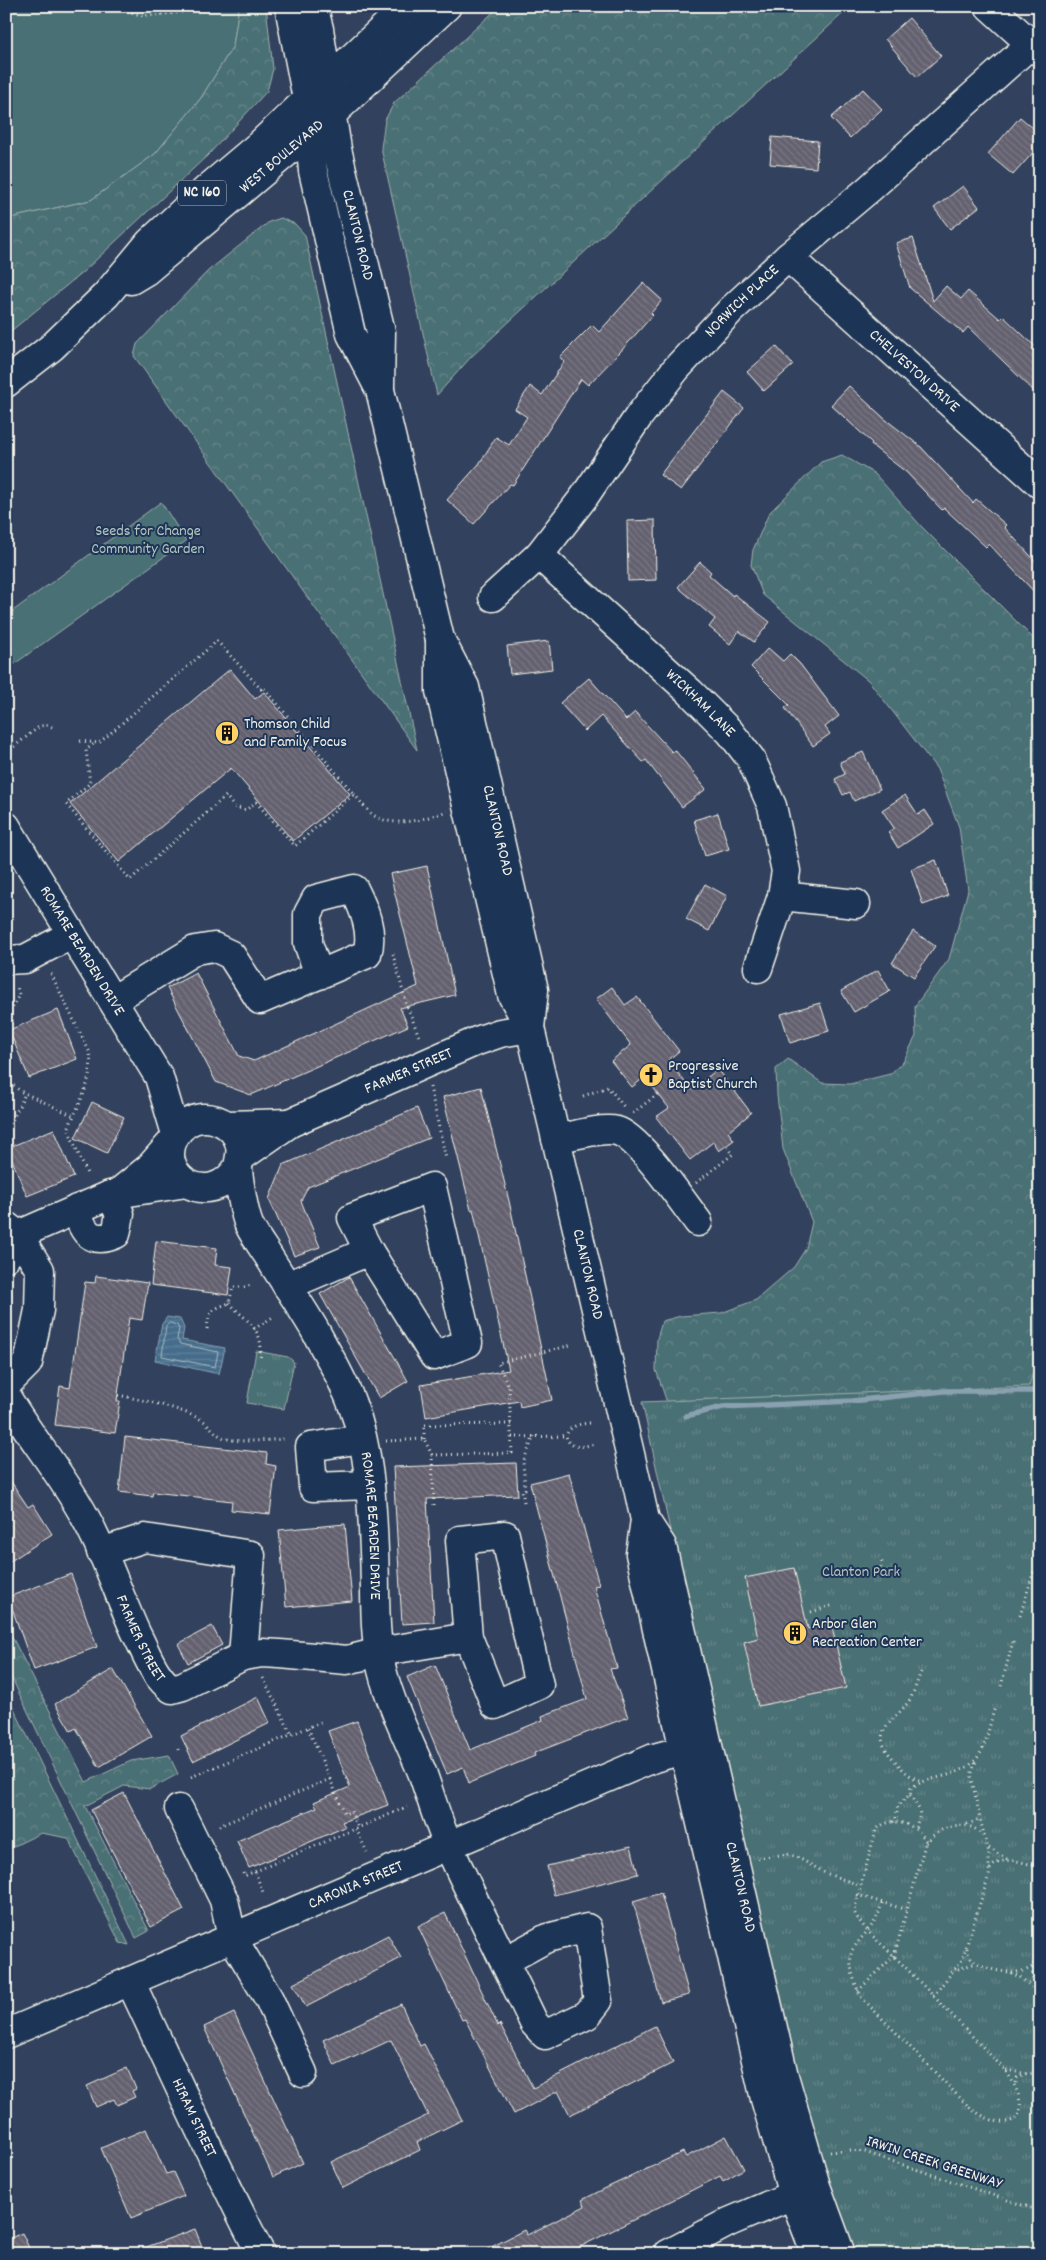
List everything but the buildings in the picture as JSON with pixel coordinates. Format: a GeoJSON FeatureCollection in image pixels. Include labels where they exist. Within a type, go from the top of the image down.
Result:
{"type":"FeatureCollection","features":[{"type":"Feature","properties":{"kind":"street","name":"CLANTON ROAD"},"geometry":{"type":"LineString","coordinates":[[289,6],[307,99],[313,171],[351,334],[380,390]]}},
{"type":"Feature","properties":{"kind":"street","name":"CLANTON ROAD"},"geometry":{"type":"LineString","coordinates":[[314,6],[337,149],[380,332],[380,390],[440,638],[465,687],[470,706],[534,990],[530,1028],[645,1520],[640,1554],[696,1747],[765,2098],[804,2190],[841,2254]]}},
{"type":"Feature","properties":{"kind":"street","name":"WEST BOULEVARD"},"geometry":{"type":"LineString","coordinates":[[6,383],[52,346],[106,295],[150,242],[259,145],[407,6]]}},
{"type":"Feature","properties":{"kind":"street","name":"WEST BOULEVARD"},"geometry":{"type":"LineString","coordinates":[[106,295],[146,271],[331,115],[447,6]]}},
{"type":"Feature","properties":{"kind":"street"},"geometry":{"type":"LineString","coordinates":[[989,6],[1035,48]]}},
{"type":"Feature","properties":{"kind":"street","name":"NORWICH PLACE"},"geometry":{"type":"LineString","coordinates":[[493,597],[539,555],[584,497],[639,416],[676,369],[731,310],[788,257],[1035,48]]}},
{"type":"Feature","properties":{"kind":"street","name":"CHELVESTON DRIVE"},"geometry":{"type":"LineString","coordinates":[[788,257],[1040,484]]}},
{"type":"Feature","properties":{"kind":"street","name":"WICKHAM LANE"},"geometry":{"type":"LineString","coordinates":[[539,555],[690,692],[730,732],[751,759],[772,806],[786,871],[782,896],[758,968]]}},
{"type":"Feature","properties":{"kind":"street","name":"ROMARE BEARDEN DRIVE"},"geometry":{"type":"LineString","coordinates":[[6,826],[159,1077],[174,1138]]}},
{"type":"Feature","properties":{"kind":"street"},"geometry":{"type":"LineString","coordinates":[[782,896],[856,904]]}},
{"type":"Feature","properties":{"kind":"street"},"geometry":{"type":"LineString","coordinates":[[6,960],[24,959],[72,934]]}},
{"type":"Feature","properties":{"kind":"street"},"geometry":{"type":"LineString","coordinates":[[113,1000],[195,950],[214,947],[231,955],[260,1000],[319,975]]}},
{"type":"Feature","properties":{"kind":"street","name":"FARMER STREET"},"geometry":{"type":"LineString","coordinates":[[239,1162],[290,1123],[477,1042],[500,1033],[530,1028]]}},
{"type":"Feature","properties":{"kind":"street","name":"ROMARE BEARDEN DRIVE"},"geometry":{"type":"LineString","coordinates":[[159,1077],[216,1122]]}},
{"type":"Feature","properties":{"kind":"street"},"geometry":{"type":"LineString","coordinates":[[6,1385],[28,1363],[39,1310],[40,1270],[10,1239],[114,1194],[150,1167],[184,1125],[194,1120],[216,1122],[235,1134],[240,1145],[239,1162],[225,1183],[114,1194]]}},
{"type":"Feature","properties":{"kind":"street","name":"FARMER STREET"},"geometry":{"type":"LineString","coordinates":[[216,1122],[290,1123]]}},
{"type":"Feature","properties":{"kind":"street"},"geometry":{"type":"LineString","coordinates":[[556,1139],[615,1130],[626,1135],[643,1152],[698,1222]]}},
{"type":"Feature","properties":{"kind":"street"},"geometry":{"type":"LineString","coordinates":[[174,1138],[170,1154],[172,1165],[178,1175],[195,1186]]}},
{"type":"Feature","properties":{"kind":"street","name":"ROMARE BEARDEN DRIVE"},"geometry":{"type":"LineString","coordinates":[[239,1162],[248,1224]]}},
{"type":"Feature","properties":{"kind":"street","name":"ROMARE BEARDEN DRIVE"},"geometry":{"type":"LineString","coordinates":[[195,1186],[248,1224],[315,1330],[372,1440],[370,1485],[379,1652],[387,1688],[448,1844],[505,1961]]}},
{"type":"Feature","properties":{"kind":"street"},"geometry":{"type":"LineString","coordinates":[[432,1187],[468,1343],[434,1356],[369,1250],[352,1218],[432,1187]]}},
{"type":"Feature","properties":{"kind":"street"},"geometry":{"type":"LineString","coordinates":[[77,1209],[84,1230],[92,1237],[106,1239],[116,1234],[120,1214],[114,1194]]}},
{"type":"Feature","properties":{"kind":"street"},"geometry":{"type":"LineString","coordinates":[[287,1286],[369,1250]]}},
{"type":"Feature","properties":{"kind":"street","name":"FARMER STREET"},"geometry":{"type":"LineString","coordinates":[[6,1396],[63,1480],[86,1518],[119,1598],[153,1668],[164,1683],[172,1689],[183,1686],[243,1656],[262,1653],[347,1660],[379,1652],[468,1637]]}},
{"type":"Feature","properties":{"kind":"street"},"geometry":{"type":"LineString","coordinates":[[370,1485],[313,1487],[310,1447],[372,1440]]}},
{"type":"Feature","properties":{"kind":"street"},"geometry":{"type":"LineString","coordinates":[[505,1535],[539,1684],[495,1705],[468,1637],[460,1540],[505,1535]]}},
{"type":"Feature","properties":{"kind":"street"},"geometry":{"type":"LineString","coordinates":[[101,1552],[145,1538],[251,1555],[243,1656]]}},
{"type":"Feature","properties":{"kind":"street","name":"CARONIA STREET"},"geometry":{"type":"LineString","coordinates":[[6,2034],[448,1844],[654,1758],[696,1747]]}},
{"type":"Feature","properties":{"kind":"street"},"geometry":{"type":"LineString","coordinates":[[178,1809],[224,1900],[232,1937],[269,1999],[303,2073]]}},
{"type":"Feature","properties":{"kind":"street","name":"HIRAM STREET"},"geometry":{"type":"LineString","coordinates":[[130,1980],[171,2065],[221,2179],[261,2254]]}},
{"type":"Feature","properties":{"kind":"street","name":"CLANTON ROAD"},"geometry":{"type":"LineString","coordinates":[[804,2190],[816,2254]]}},
{"type":"Feature","properties":{"kind":"street"},"geometry":{"type":"LineString","coordinates":[[668,2254],[728,2222],[804,2190]]}},
{"type":"Feature","properties":{"kind":"path"},"geometry":{"type":"LineString","coordinates":[[113,6],[143,16],[186,12],[201,6]]}},
{"type":"Feature","properties":{"kind":"path"},"geometry":{"type":"LineString","coordinates":[[80,741],[99,743],[217,641],[261,688],[263,687],[375,816],[399,822],[411,821],[449,810]]}},
{"type":"Feature","properties":{"kind":"path"},"geometry":{"type":"LineString","coordinates":[[6,753],[40,726],[47,724],[52,727]]}},
{"type":"Feature","properties":{"kind":"path"},"geometry":{"type":"LineString","coordinates":[[95,743],[86,750],[90,783],[66,804],[130,880],[226,796],[234,807],[246,810],[256,802],[295,846],[354,794]]}},
{"type":"Feature","properties":{"kind":"path"},"geometry":{"type":"LineString","coordinates":[[393,954],[406,1004],[420,1039]]}},
{"type":"Feature","properties":{"kind":"path"},"geometry":{"type":"LineString","coordinates":[[51,974],[86,1045],[91,1060],[90,1076],[68,1130],[88,1176]]}},
{"type":"Feature","properties":{"kind":"path"},"geometry":{"type":"LineString","coordinates":[[6,1021],[19,995],[17,986]]}},
{"type":"Feature","properties":{"kind":"path"},"geometry":{"type":"LineString","coordinates":[[6,1080],[25,1094],[74,1116]]}},
{"type":"Feature","properties":{"kind":"path"},"geometry":{"type":"LineString","coordinates":[[430,1087],[446,1159]]}},
{"type":"Feature","properties":{"kind":"path"},"geometry":{"type":"LineString","coordinates":[[6,1133],[25,1094]]}},
{"type":"Feature","properties":{"kind":"path"},"geometry":{"type":"LineString","coordinates":[[630,1115],[658,1094]]}},
{"type":"Feature","properties":{"kind":"path"},"geometry":{"type":"LineString","coordinates":[[229,1303],[233,1287],[246,1287],[253,1284]]}},
{"type":"Feature","properties":{"kind":"path"},"geometry":{"type":"LineString","coordinates":[[229,1303],[261,1339],[260,1360]]}},
{"type":"Feature","properties":{"kind":"path"},"geometry":{"type":"LineString","coordinates":[[207,1329],[208,1314],[211,1310],[229,1303]]}},
{"type":"Feature","properties":{"kind":"path"},"geometry":{"type":"LineString","coordinates":[[254,1329],[273,1317]]}},
{"type":"Feature","properties":{"kind":"path"},"geometry":{"type":"LineString","coordinates":[[432,1455],[512,1452],[509,1388],[498,1363],[572,1345]]}},
{"type":"Feature","properties":{"kind":"path"},"geometry":{"type":"LineString","coordinates":[[118,1395],[156,1403],[188,1413],[204,1421],[215,1434],[226,1439],[286,1439]]}},
{"type":"Feature","properties":{"kind":"path"},"geometry":{"type":"LineString","coordinates":[[590,1423],[574,1426],[568,1430],[566,1436],[570,1444],[576,1447],[594,1444]]}},
{"type":"Feature","properties":{"kind":"path"},"geometry":{"type":"LineString","coordinates":[[434,1505],[432,1455],[424,1439],[424,1425],[512,1424]]}},
{"type":"Feature","properties":{"kind":"path"},"geometry":{"type":"LineString","coordinates":[[524,1502],[522,1490],[526,1489],[523,1462],[534,1436]]}},
{"type":"Feature","properties":{"kind":"path"},"geometry":{"type":"LineString","coordinates":[[512,1437],[566,1436]]}},
{"type":"Feature","properties":{"kind":"path"},"geometry":{"type":"LineString","coordinates":[[372,1440],[424,1439]]}},
{"type":"Feature","properties":{"kind":"path"},"geometry":{"type":"LineString","coordinates":[[879,1577],[882,1561]]}},
{"type":"Feature","properties":{"kind":"path"},"geometry":{"type":"LineString","coordinates":[[1020,1616],[1034,1570]]}},
{"type":"Feature","properties":{"kind":"path"},"geometry":{"type":"LineString","coordinates":[[811,1612],[834,1605]]}},
{"type":"Feature","properties":{"kind":"path"},"geometry":{"type":"LineString","coordinates":[[1001,1686],[1014,1638]]}},
{"type":"Feature","properties":{"kind":"path"},"geometry":{"type":"LineString","coordinates":[[921,1672],[909,1701],[893,1717],[882,1736],[882,1744],[909,1776],[924,1781]]}},
{"type":"Feature","properties":{"kind":"path"},"geometry":{"type":"LineString","coordinates":[[263,1678],[292,1735]]}},
{"type":"Feature","properties":{"kind":"path"},"geometry":{"type":"LineString","coordinates":[[933,1996],[962,1960],[990,1870],[986,1840],[971,1775],[982,1751],[995,1707]]}},
{"type":"Feature","properties":{"kind":"path"},"geometry":{"type":"LineString","coordinates":[[190,1777],[321,1722]]}},
{"type":"Feature","properties":{"kind":"path"},"geometry":{"type":"LineString","coordinates":[[308,1728],[345,1814],[351,1811],[366,1852]]}},
{"type":"Feature","properties":{"kind":"path"},"geometry":{"type":"LineString","coordinates":[[911,1788],[924,1781],[957,1773],[968,1768],[976,1761]]}},
{"type":"Feature","properties":{"kind":"path"},"geometry":{"type":"LineString","coordinates":[[909,1776],[910,1796],[919,1809],[920,1815],[915,1829]]}},
{"type":"Feature","properties":{"kind":"path"},"geometry":{"type":"LineString","coordinates":[[219,1826],[330,1779]]}},
{"type":"Feature","properties":{"kind":"path"},"geometry":{"type":"LineString","coordinates":[[893,1823],[896,1818],[898,1805],[910,1796]]}},
{"type":"Feature","properties":{"kind":"path"},"geometry":{"type":"LineString","coordinates":[[243,1873],[244,1876],[255,1872],[407,1807]]}},
{"type":"Feature","properties":{"kind":"path"},"geometry":{"type":"LineString","coordinates":[[925,1838],[952,1826],[976,1821],[979,1814]]}},
{"type":"Feature","properties":{"kind":"path"},"geometry":{"type":"LineString","coordinates":[[896,1818],[900,1822]]}},
{"type":"Feature","properties":{"kind":"path"},"geometry":{"type":"LineString","coordinates":[[858,1992],[894,1956],[926,1843],[925,1838],[915,1829],[910,1825],[900,1822],[878,1827],[876,1830],[854,1911],[870,1931],[894,1956],[1003,2068],[1017,2086]]}},
{"type":"Feature","properties":{"kind":"path"},"geometry":{"type":"LineString","coordinates":[[910,1825],[916,1823]]}},
{"type":"Feature","properties":{"kind":"path"},"geometry":{"type":"LineString","coordinates":[[964,1825],[979,1830],[986,1840]]}},
{"type":"Feature","properties":{"kind":"path"},"geometry":{"type":"LineString","coordinates":[[926,1843],[933,1836]]}},
{"type":"Feature","properties":{"kind":"path"},"geometry":{"type":"LineString","coordinates":[[987,1845],[992,1851],[1008,1860],[1039,1867]]}},
{"type":"Feature","properties":{"kind":"path"},"geometry":{"type":"LineString","coordinates":[[758,1858],[787,1854],[797,1857],[825,1873],[860,1885]]}},
{"type":"Feature","properties":{"kind":"path"},"geometry":{"type":"LineString","coordinates":[[990,1870],[1000,1861],[1008,1860]]}},
{"type":"Feature","properties":{"kind":"path"},"geometry":{"type":"LineString","coordinates":[[255,1872],[264,1896]]}},
{"type":"Feature","properties":{"kind":"path"},"geometry":{"type":"LineString","coordinates":[[857,1895],[907,1910]]}},
{"type":"Feature","properties":{"kind":"path"},"geometry":{"type":"LineString","coordinates":[[882,1903],[870,1931],[850,1956],[858,1992],[862,1998],[972,2110],[992,2121],[1006,2122],[1019,2113],[1017,2078],[1040,2072]]}},
{"type":"Feature","properties":{"kind":"path"},"geometry":{"type":"LineString","coordinates":[[1033,1988],[1031,1976],[1040,1939]]}},
{"type":"Feature","properties":{"kind":"path"},"geometry":{"type":"LineString","coordinates":[[967,1945],[967,1953],[977,1963]]}},
{"type":"Feature","properties":{"kind":"path"},"geometry":{"type":"LineString","coordinates":[[955,1970],[977,1963],[1008,1972],[1020,1977],[1033,1988],[1040,1998]]}},
{"type":"Feature","properties":{"kind":"path"},"geometry":{"type":"LineString","coordinates":[[1008,1972],[1021,1972],[1033,1966]]}},
{"type":"Feature","properties":{"kind":"path"},"geometry":{"type":"LineString","coordinates":[[1003,2068],[1015,2073],[1027,2074]]}},
{"type":"Feature","properties":{"kind":"path","name":"IRWIN CREEK GREENWAY"},"geometry":{"type":"LineString","coordinates":[[826,2152],[851,2150],[865,2152],[1040,2211]]}},
{"type":"Feature","properties":{"kind":"green space"},"geometry":{"type":"Polygon","coordinates":[[[6,6],[239,6],[233,46],[201,98],[155,154],[91,200],[6,219],[6,6]]]}},
{"type":"Feature","properties":{"kind":"green space"},"geometry":{"type":"Polygon","coordinates":[[[239,6],[266,6],[273,69],[267,91],[209,154],[83,272],[6,335],[6,219],[91,200],[155,154],[201,98],[233,46],[239,6]]]}},
{"type":"Feature","properties":{"kind":"green space"},"geometry":{"type":"Polygon","coordinates":[[[500,6],[851,6],[471,357],[437,395],[381,148],[385,120],[394,103],[500,6]]]}},
{"type":"Feature","properties":{"kind":"green space"},"geometry":{"type":"Polygon","coordinates":[[[281,218],[295,224],[305,235],[417,750],[134,356],[137,344],[208,271],[269,222],[281,218]]]}},
{"type":"Feature","properties":{"kind":"green space"},"geometry":{"type":"Polygon","coordinates":[[[842,455],[875,474],[921,526],[1040,645],[1040,1474],[681,1444],[656,1370],[657,1339],[662,1321],[681,1316],[721,1313],[756,1300],[794,1267],[806,1248],[812,1222],[783,1149],[776,1069],[788,1059],[822,1083],[850,1084],[890,1074],[903,1062],[916,1036],[915,1006],[949,959],[968,890],[959,827],[937,769],[869,681],[763,595],[751,565],[753,550],[769,513],[821,462],[842,455]]]}},
{"type":"Feature","properties":{"kind":"green space","name":"Seeds for Change Community Garden"},"geometry":{"type":"Polygon","coordinates":[[[161,502],[186,541],[6,670],[6,616],[161,502]]]}},
{"type":"Feature","properties":{"kind":"green space","name":"Clanton Park"},"geometry":{"type":"Polygon","coordinates":[[[1040,1350],[1040,2254],[854,2254],[837,2208],[800,2087],[703,1681],[642,1402],[1029,1386],[1040,1350]]]}},
{"type":"Feature","properties":{"kind":"green space"},"geometry":{"type":"Polygon","coordinates":[[[256,1351],[288,1357],[294,1362],[284,1409],[247,1403],[256,1351]]]}},
{"type":"Feature","properties":{"kind":"green space"},"geometry":{"type":"Polygon","coordinates":[[[6,1625],[86,1782],[131,1761],[169,1755],[178,1774],[150,1789],[124,1786],[85,1806],[149,1931],[136,1938],[6,1666],[6,1625]]]}},
{"type":"Feature","properties":{"kind":"green space"},"geometry":{"type":"Polygon","coordinates":[[[6,1692],[129,1945],[120,1943],[68,1838],[41,1833],[6,1850],[6,1692]]]}},
{"type":"Feature","properties":{"kind":"water"},"geometry":{"type":"Polygon","coordinates":[[[167,1317],[180,1319],[184,1328],[182,1340],[225,1348],[219,1374],[155,1360],[162,1324],[167,1317]]]}},
{"type":"Feature","properties":{"kind":"waterway"},"geometry":{"type":"LineString","coordinates":[[686,1416],[723,1407],[852,1401],[944,1391],[1040,1391]]}},
{"type":"Feature","properties":{"kind":"place","name":"Thomson Child and Family Focus"},"geometry":{"type":"Point","coordinates":[227,733]}},
{"type":"Feature","properties":{"kind":"place","name":"Progressive Baptist Church"},"geometry":{"type":"Point","coordinates":[651,1075]}},
{"type":"Feature","properties":{"kind":"place","name":"Arbor Glen Recreation Center"},"geometry":{"type":"Point","coordinates":[795,1633]}}]}
